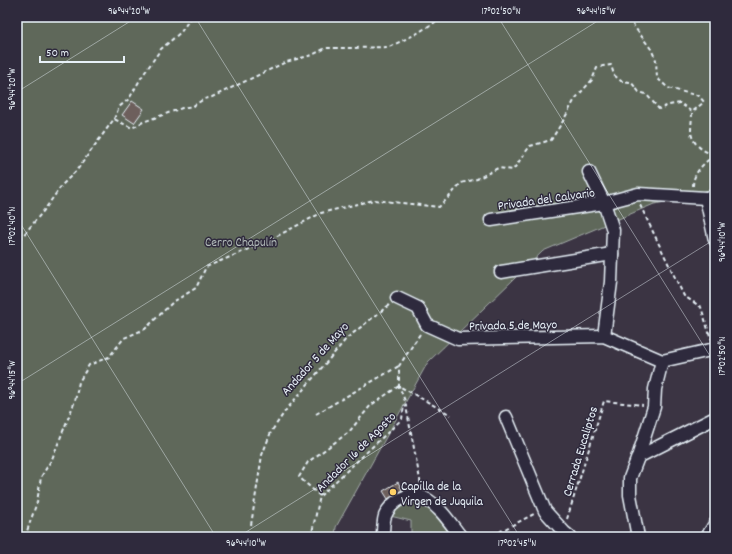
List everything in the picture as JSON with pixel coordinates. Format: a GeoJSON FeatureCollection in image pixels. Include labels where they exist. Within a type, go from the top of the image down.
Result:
{"type":"FeatureCollection","features":[{"type":"Feature","properties":{"kind":"street"},"geometry":{"type":"LineString","coordinates":[[589,172],[604,203],[613,230],[611,282],[604,336],[662,360],[715,349]]}},
{"type":"Feature","properties":{"kind":"street","name":"Privada del Calvario"},"geometry":{"type":"LineString","coordinates":[[491,220],[604,203],[638,194],[705,197]]}},
{"type":"Feature","properties":{"kind":"street"},"geometry":{"type":"LineString","coordinates":[[705,197],[715,240]]}},
{"type":"Feature","properties":{"kind":"street"},"geometry":{"type":"LineString","coordinates":[[501,272],[612,254]]}},
{"type":"Feature","properties":{"kind":"street"},"geometry":{"type":"LineString","coordinates":[[397,298],[418,308],[427,324]]}},
{"type":"Feature","properties":{"kind":"street","name":"Privada 5 de Mayo"},"geometry":{"type":"LineString","coordinates":[[427,324],[458,339],[604,336]]}},
{"type":"Feature","properties":{"kind":"street"},"geometry":{"type":"LineString","coordinates":[[638,537],[630,496],[630,478],[654,407],[655,389],[662,360]]}},
{"type":"Feature","properties":{"kind":"street"},"geometry":{"type":"LineString","coordinates":[[506,417],[545,511],[567,534]]}},
{"type":"Feature","properties":{"kind":"street"},"geometry":{"type":"LineString","coordinates":[[638,457],[715,418]]}},
{"type":"Feature","properties":{"kind":"street"},"geometry":{"type":"LineString","coordinates":[[383,537],[386,515],[396,501],[409,495],[424,498],[444,513],[461,537]]}},
{"type":"Feature","properties":{"kind":"street"},"geometry":{"type":"LineString","coordinates":[[708,537],[715,524]]}},
{"type":"Feature","properties":{"kind":"path"},"geometry":{"type":"LineString","coordinates":[[17,246],[22,237],[62,185],[78,170],[114,119],[119,107],[129,99],[141,78],[161,49],[181,32],[191,17]]}},
{"type":"Feature","properties":{"kind":"path"},"geometry":{"type":"LineString","coordinates":[[114,119],[132,128],[143,122],[175,110],[193,106],[204,99],[212,97],[286,62],[312,55],[326,48],[389,47],[416,34],[443,17]]}},
{"type":"Feature","properties":{"kind":"path"},"geometry":{"type":"LineString","coordinates":[[636,17],[633,25],[651,49],[656,60],[657,78],[668,88],[699,96],[704,102],[692,112],[691,133],[699,148],[715,155]]}},
{"type":"Feature","properties":{"kind":"path"},"geometry":{"type":"LineString","coordinates":[[25,537],[36,502],[41,477],[52,459],[75,401],[79,382],[89,365],[109,357],[124,338],[145,329],[173,302],[196,288],[206,267],[264,243],[321,213],[374,200],[439,207],[450,197],[461,183],[478,179],[498,168],[513,170],[530,146],[551,140],[574,100],[592,80],[597,68],[603,66],[611,65],[614,75],[621,81],[631,82],[639,92],[646,94],[659,109],[680,103],[692,112]]}},
{"type":"Feature","properties":{"kind":"path"},"geometry":{"type":"LineString","coordinates":[[705,197],[692,183],[704,163],[715,155]]}},
{"type":"Feature","properties":{"kind":"path"},"geometry":{"type":"LineString","coordinates":[[635,195],[684,296],[701,307],[715,349]]}},
{"type":"Feature","properties":{"kind":"path","name":"Andador 5 de Mayo"},"geometry":{"type":"LineString","coordinates":[[251,526],[262,455],[271,432],[286,410],[347,338],[397,298]]}},
{"type":"Feature","properties":{"kind":"path"},"geometry":{"type":"LineString","coordinates":[[316,414],[399,366],[427,324]]}},
{"type":"Feature","properties":{"kind":"path"},"geometry":{"type":"LineString","coordinates":[[399,366],[400,386],[405,402],[424,498]]}},
{"type":"Feature","properties":{"kind":"path"},"geometry":{"type":"LineString","coordinates":[[400,386],[451,415]]}},
{"type":"Feature","properties":{"kind":"path"},"geometry":{"type":"LineString","coordinates":[[320,496],[298,477],[308,462],[349,432],[371,405],[400,386]]}},
{"type":"Feature","properties":{"kind":"path","name":"Cerrada Eucaliptos"},"geometry":{"type":"LineString","coordinates":[[567,534],[604,400],[654,407]]}},
{"type":"Feature","properties":{"kind":"path","name":"Andador 16 de Agosto"},"geometry":{"type":"LineString","coordinates":[[311,537],[320,496],[402,419],[405,402]]}},
{"type":"Feature","properties":{"kind":"path"},"geometry":{"type":"LineString","coordinates":[[494,537],[501,531],[537,513],[545,511]]}},
{"type":"Feature","properties":{"kind":"path"},"geometry":{"type":"LineString","coordinates":[[280,536],[287,537]]}},
{"type":"Feature","properties":{"kind":"green space","name":"Cerro Chapulín"},"geometry":{"type":"Polygon","coordinates":[[[17,17],[715,17],[715,204],[711,205],[677,200],[654,204],[543,251],[428,362],[336,527],[335,537],[17,537],[17,17]]]}},
{"type":"Feature","properties":{"kind":"green space"},"geometry":{"type":"Polygon","coordinates":[[[424,498],[461,537],[411,537],[411,521],[386,515],[396,501],[424,498]]]}},
{"type":"Feature","properties":{"kind":"building"},"geometry":{"type":"Polygon","coordinates":[[[132,101],[144,109],[134,123],[122,115],[132,101]]]}},
{"type":"Feature","properties":{"kind":"building","name":"Capilla de la Virgen de Juquila"},"geometry":{"type":"Polygon","coordinates":[[[398,482],[402,490],[388,499],[383,491],[398,482]]]}},
{"type":"Feature","properties":{"kind":"place","name":"Capilla de la Virgen de Juquila"},"geometry":{"type":"Point","coordinates":[393,492]}}]}
